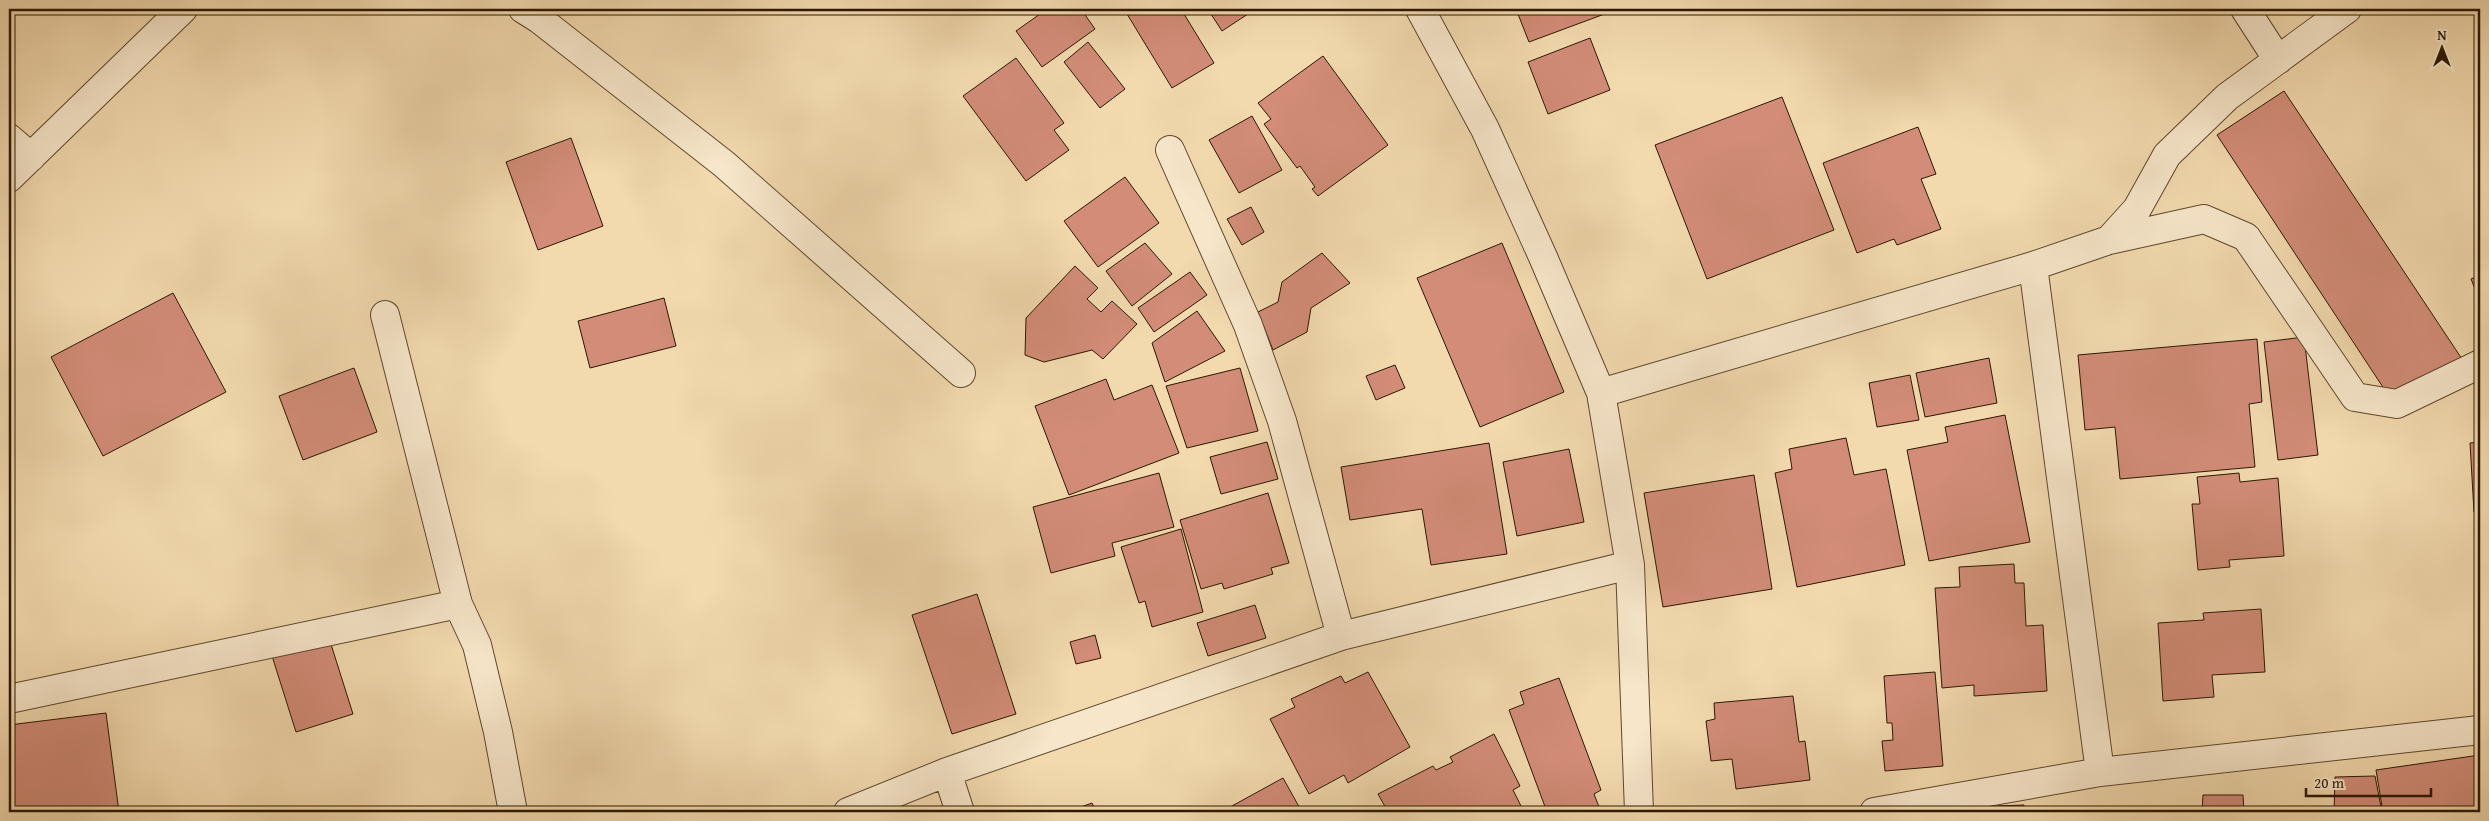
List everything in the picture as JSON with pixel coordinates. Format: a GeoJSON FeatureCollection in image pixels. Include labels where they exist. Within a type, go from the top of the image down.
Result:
{"type":"FeatureCollection","features":[{"type":"Feature","properties":{"kind":"street"},"geometry":{"type":"LineString","coordinates":[[9,178],[183,9]]}},
{"type":"Feature","properties":{"kind":"street"},"geometry":{"type":"LineString","coordinates":[[523,9],[539,19],[724,164],[961,373]]}},
{"type":"Feature","properties":{"kind":"street"},"geometry":{"type":"LineString","coordinates":[[1420,9],[1484,130],[1543,257],[1601,393],[1630,565],[1639,812]]}},
{"type":"Feature","properties":{"kind":"street"},"geometry":{"type":"LineString","coordinates":[[2245,9],[2278,60]]}},
{"type":"Feature","properties":{"kind":"street"},"geometry":{"type":"LineString","coordinates":[[2109,240],[2137,209],[2167,155],[2227,97],[2348,9]]}},
{"type":"Feature","properties":{"kind":"street"},"geometry":{"type":"LineString","coordinates":[[9,138],[31,157]]}},
{"type":"Feature","properties":{"kind":"street"},"geometry":{"type":"LineString","coordinates":[[1170,150],[1248,325],[1282,421],[1341,636]]}},
{"type":"Feature","properties":{"kind":"street"},"geometry":{"type":"LineString","coordinates":[[1601,393],[2032,266],[2109,240],[2204,219],[2246,237],[2355,397],[2396,404],[2480,364]]}},
{"type":"Feature","properties":{"kind":"street"},"geometry":{"type":"LineString","coordinates":[[2032,266],[2100,772]]}},
{"type":"Feature","properties":{"kind":"street"},"geometry":{"type":"LineString","coordinates":[[385,315],[458,604],[477,645],[498,732],[513,812]]}},
{"type":"Feature","properties":{"kind":"street"},"geometry":{"type":"LineString","coordinates":[[848,812],[947,772],[1341,636],[1630,565]]}},
{"type":"Feature","properties":{"kind":"street"},"geometry":{"type":"LineString","coordinates":[[9,699],[458,604]]}},
{"type":"Feature","properties":{"kind":"street"},"geometry":{"type":"LineString","coordinates":[[1874,812],[2100,772],[2480,730]]}},
{"type":"Feature","properties":{"kind":"street"},"geometry":{"type":"LineString","coordinates":[[947,772],[960,812]]}},
{"type":"Feature","properties":{"kind":"building"},"geometry":{"type":"Polygon","coordinates":[[[1047,9],[1081,9],[1095,29],[1042,67],[1016,31],[1047,9]]]}},
{"type":"Feature","properties":{"kind":"building"},"geometry":{"type":"Polygon","coordinates":[[[1136,9],[1181,9],[1214,63],[1172,88],[1127,14],[1136,9]]]}},
{"type":"Feature","properties":{"kind":"building"},"geometry":{"type":"Polygon","coordinates":[[[1212,9],[1249,9],[1251,12],[1222,31],[1209,11],[1212,9]]]}},
{"type":"Feature","properties":{"kind":"building"},"geometry":{"type":"Polygon","coordinates":[[[1516,9],[1618,9],[1529,42],[1516,9]]]}},
{"type":"Feature","properties":{"kind":"building"},"geometry":{"type":"Polygon","coordinates":[[[1590,38],[1610,90],[1548,114],[1528,62],[1590,38]]]}},
{"type":"Feature","properties":{"kind":"building"},"geometry":{"type":"Polygon","coordinates":[[[1088,42],[1125,89],[1100,108],[1064,62],[1088,42]]]}},
{"type":"Feature","properties":{"kind":"building"},"geometry":{"type":"Polygon","coordinates":[[[1323,56],[1388,145],[1318,196],[1312,189],[1315,187],[1300,166],[1297,168],[1264,124],[1271,119],[1258,103],[1323,56]]]}},
{"type":"Feature","properties":{"kind":"building"},"geometry":{"type":"Polygon","coordinates":[[[1016,58],[1064,123],[1054,130],[1069,150],[1026,181],[963,96],[1016,58]]]}},
{"type":"Feature","properties":{"kind":"building"},"geometry":{"type":"Polygon","coordinates":[[[2284,91],[2462,359],[2394,404],[2217,135],[2284,91]]]}},
{"type":"Feature","properties":{"kind":"building"},"geometry":{"type":"Polygon","coordinates":[[[1782,97],[1834,230],[1707,279],[1655,145],[1782,97]]]}},
{"type":"Feature","properties":{"kind":"building"},"geometry":{"type":"Polygon","coordinates":[[[1252,116],[1282,170],[1239,193],[1209,140],[1252,116]]]}},
{"type":"Feature","properties":{"kind":"building"},"geometry":{"type":"Polygon","coordinates":[[[1918,127],[1936,174],[1921,179],[1941,229],[1897,245],[1894,239],[1857,253],[1823,163],[1918,127]]]}},
{"type":"Feature","properties":{"kind":"building"},"geometry":{"type":"Polygon","coordinates":[[[571,138],[603,226],[538,250],[506,162],[571,138]]]}},
{"type":"Feature","properties":{"kind":"building"},"geometry":{"type":"Polygon","coordinates":[[[1125,177],[1159,223],[1098,267],[1064,221],[1125,177]]]}},
{"type":"Feature","properties":{"kind":"building"},"geometry":{"type":"Polygon","coordinates":[[[1251,207],[1264,232],[1242,245],[1227,219],[1251,207]]]}},
{"type":"Feature","properties":{"kind":"building"},"geometry":{"type":"Polygon","coordinates":[[[1145,243],[1172,274],[1132,306],[1106,271],[1145,243]]]}},
{"type":"Feature","properties":{"kind":"building"},"geometry":{"type":"Polygon","coordinates":[[[1502,243],[1564,392],[1480,427],[1417,278],[1502,243]]]}},
{"type":"Feature","properties":{"kind":"building"},"geometry":{"type":"Polygon","coordinates":[[[1322,253],[1350,283],[1311,308],[1307,332],[1273,350],[1258,312],[1278,302],[1282,282],[1322,253]]]}},
{"type":"Feature","properties":{"kind":"building"},"geometry":{"type":"Polygon","coordinates":[[[1075,266],[1098,288],[1087,299],[1101,312],[1112,301],[1137,324],[1103,359],[1092,350],[1044,362],[1025,355],[1026,318],[1075,266]]]}},
{"type":"Feature","properties":{"kind":"building"},"geometry":{"type":"Polygon","coordinates":[[[1190,272],[1207,295],[1154,332],[1138,308],[1190,272]]]}},
{"type":"Feature","properties":{"kind":"building"},"geometry":{"type":"Polygon","coordinates":[[[2480,275],[2480,301],[2471,279],[2480,275]]]}},
{"type":"Feature","properties":{"kind":"building"},"geometry":{"type":"Polygon","coordinates":[[[173,293],[226,392],[103,456],[51,357],[173,293]]]}},
{"type":"Feature","properties":{"kind":"building"},"geometry":{"type":"Polygon","coordinates":[[[664,298],[676,346],[590,368],[578,321],[664,298]]]}},
{"type":"Feature","properties":{"kind":"building"},"geometry":{"type":"Polygon","coordinates":[[[1197,311],[1225,351],[1165,382],[1152,343],[1197,311]]]}},
{"type":"Feature","properties":{"kind":"building"},"geometry":{"type":"Polygon","coordinates":[[[2304,337],[2318,455],[2278,460],[2264,342],[2304,337]]]}},
{"type":"Feature","properties":{"kind":"building"},"geometry":{"type":"Polygon","coordinates":[[[2257,339],[2262,402],[2249,404],[2255,467],[2120,479],[2115,427],[2085,430],[2078,355],[2257,339]]]}},
{"type":"Feature","properties":{"kind":"building"},"geometry":{"type":"Polygon","coordinates":[[[1989,358],[1997,403],[1925,417],[1916,373],[1989,358]]]}},
{"type":"Feature","properties":{"kind":"building"},"geometry":{"type":"Polygon","coordinates":[[[1395,365],[1405,388],[1376,400],[1366,376],[1395,365]]]}},
{"type":"Feature","properties":{"kind":"building"},"geometry":{"type":"Polygon","coordinates":[[[354,368],[377,432],[303,460],[279,396],[354,368]]]}},
{"type":"Feature","properties":{"kind":"building"},"geometry":{"type":"Polygon","coordinates":[[[1240,368],[1258,431],[1187,448],[1166,386],[1240,368]]]}},
{"type":"Feature","properties":{"kind":"building"},"geometry":{"type":"Polygon","coordinates":[[[1910,375],[1919,420],[1877,427],[1869,383],[1910,375]]]}},
{"type":"Feature","properties":{"kind":"building"},"geometry":{"type":"Polygon","coordinates":[[[1106,379],[1114,400],[1152,385],[1179,453],[1069,495],[1035,406],[1106,379]]]}},
{"type":"Feature","properties":{"kind":"building"},"geometry":{"type":"Polygon","coordinates":[[[2005,415],[2030,542],[1929,561],[1907,450],[1948,442],[1945,427],[2005,415]]]}},
{"type":"Feature","properties":{"kind":"building"},"geometry":{"type":"Polygon","coordinates":[[[1846,438],[1854,475],[1886,469],[1905,565],[1797,587],[1775,473],[1792,469],[1789,449],[1846,438]]]}},
{"type":"Feature","properties":{"kind":"building"},"geometry":{"type":"Polygon","coordinates":[[[1267,442],[1278,479],[1221,494],[1210,457],[1267,442]]]}},
{"type":"Feature","properties":{"kind":"building"},"geometry":{"type":"Polygon","coordinates":[[[2480,442],[2480,512],[2474,512],[2470,443],[2480,442]]]}},
{"type":"Feature","properties":{"kind":"building"},"geometry":{"type":"Polygon","coordinates":[[[1489,443],[1507,554],[1431,565],[1422,509],[1350,520],[1341,467],[1489,443]]]}},
{"type":"Feature","properties":{"kind":"building"},"geometry":{"type":"Polygon","coordinates":[[[1569,449],[1584,522],[1517,536],[1503,462],[1569,449]]]}},
{"type":"Feature","properties":{"kind":"building"},"geometry":{"type":"Polygon","coordinates":[[[1159,473],[1174,527],[1112,543],[1115,556],[1051,573],[1033,507],[1159,473]]]}},
{"type":"Feature","properties":{"kind":"building"},"geometry":{"type":"Polygon","coordinates":[[[2239,473],[2240,482],[2278,478],[2284,556],[2229,560],[2230,567],[2198,570],[2192,504],[2200,504],[2197,477],[2239,473]]]}},
{"type":"Feature","properties":{"kind":"building"},"geometry":{"type":"Polygon","coordinates":[[[1754,475],[1772,589],[1663,607],[1644,493],[1754,475]]]}},
{"type":"Feature","properties":{"kind":"building"},"geometry":{"type":"Polygon","coordinates":[[[1268,493],[1289,563],[1271,568],[1273,574],[1224,589],[1222,583],[1201,589],[1180,520],[1268,493]]]}},
{"type":"Feature","properties":{"kind":"building"},"geometry":{"type":"Polygon","coordinates":[[[1181,529],[1203,612],[1152,627],[1145,601],[1139,603],[1121,547],[1181,529]]]}},
{"type":"Feature","properties":{"kind":"building"},"geometry":{"type":"Polygon","coordinates":[[[2014,564],[2015,583],[2024,583],[2026,626],[2043,625],[2047,691],[1974,696],[1974,685],[1942,688],[1935,588],[1960,587],[1959,567],[2014,564]]]}},
{"type":"Feature","properties":{"kind":"building"},"geometry":{"type":"Polygon","coordinates":[[[977,594],[1016,714],[952,734],[912,615],[977,594]]]}},
{"type":"Feature","properties":{"kind":"building"},"geometry":{"type":"Polygon","coordinates":[[[1255,605],[1266,638],[1208,656],[1197,623],[1255,605]]]}},
{"type":"Feature","properties":{"kind":"building"},"geometry":{"type":"Polygon","coordinates":[[[2261,609],[2265,672],[2212,675],[2214,697],[2163,701],[2158,623],[2204,620],[2203,613],[2261,609]]]}},
{"type":"Feature","properties":{"kind":"building"},"geometry":{"type":"Polygon","coordinates":[[[1095,635],[1101,658],[1076,664],[1070,642],[1095,635]]]}},
{"type":"Feature","properties":{"kind":"building"},"geometry":{"type":"Polygon","coordinates":[[[329,638],[353,714],[296,732],[272,656],[329,638]]]}},
{"type":"Feature","properties":{"kind":"building"},"geometry":{"type":"Polygon","coordinates":[[[1368,672],[1410,747],[1348,783],[1344,775],[1309,794],[1270,719],[1295,707],[1291,699],[1341,676],[1345,683],[1368,672]]]}},
{"type":"Feature","properties":{"kind":"building"},"geometry":{"type":"Polygon","coordinates":[[[1935,672],[1943,766],[1885,771],[1882,741],[1893,740],[1892,723],[1887,723],[1884,676],[1935,672]]]}},
{"type":"Feature","properties":{"kind":"building"},"geometry":{"type":"Polygon","coordinates":[[[1559,678],[1601,790],[1594,794],[1601,812],[1547,812],[1509,710],[1524,704],[1520,692],[1559,678]]]}},
{"type":"Feature","properties":{"kind":"building"},"geometry":{"type":"Polygon","coordinates":[[[1793,696],[1799,742],[1805,741],[1810,780],[1736,789],[1732,759],[1711,761],[1706,721],[1715,719],[1714,703],[1793,696]]]}},
{"type":"Feature","properties":{"kind":"building"},"geometry":{"type":"Polygon","coordinates":[[[106,713],[119,812],[9,812],[9,725],[106,713]]]}},
{"type":"Feature","properties":{"kind":"building"},"geometry":{"type":"Polygon","coordinates":[[[1494,734],[1520,786],[1513,790],[1524,812],[1388,812],[1378,794],[1433,766],[1436,770],[1453,762],[1450,757],[1494,734]]]}},
{"type":"Feature","properties":{"kind":"building"},"geometry":{"type":"Polygon","coordinates":[[[2480,755],[2480,812],[2383,812],[2376,770],[2480,755]]]}},
{"type":"Feature","properties":{"kind":"building"},"geometry":{"type":"Polygon","coordinates":[[[2375,776],[2382,812],[2334,812],[2335,777],[2375,776]]]}},
{"type":"Feature","properties":{"kind":"building"},"geometry":{"type":"Polygon","coordinates":[[[1283,778],[1302,812],[1221,812],[1283,778]]]}},
{"type":"Feature","properties":{"kind":"building"},"geometry":{"type":"Polygon","coordinates":[[[2203,795],[2243,795],[2244,812],[2202,812],[2203,795]]]}},
{"type":"Feature","properties":{"kind":"building"},"geometry":{"type":"Polygon","coordinates":[[[1092,803],[1096,812],[1067,812],[1092,803]]]}},
{"type":"Feature","properties":{"kind":"building"},"geometry":{"type":"Polygon","coordinates":[[[2024,805],[2024,810],[2053,810],[2053,812],[1997,812],[1997,806],[2024,805]]]}}]}
